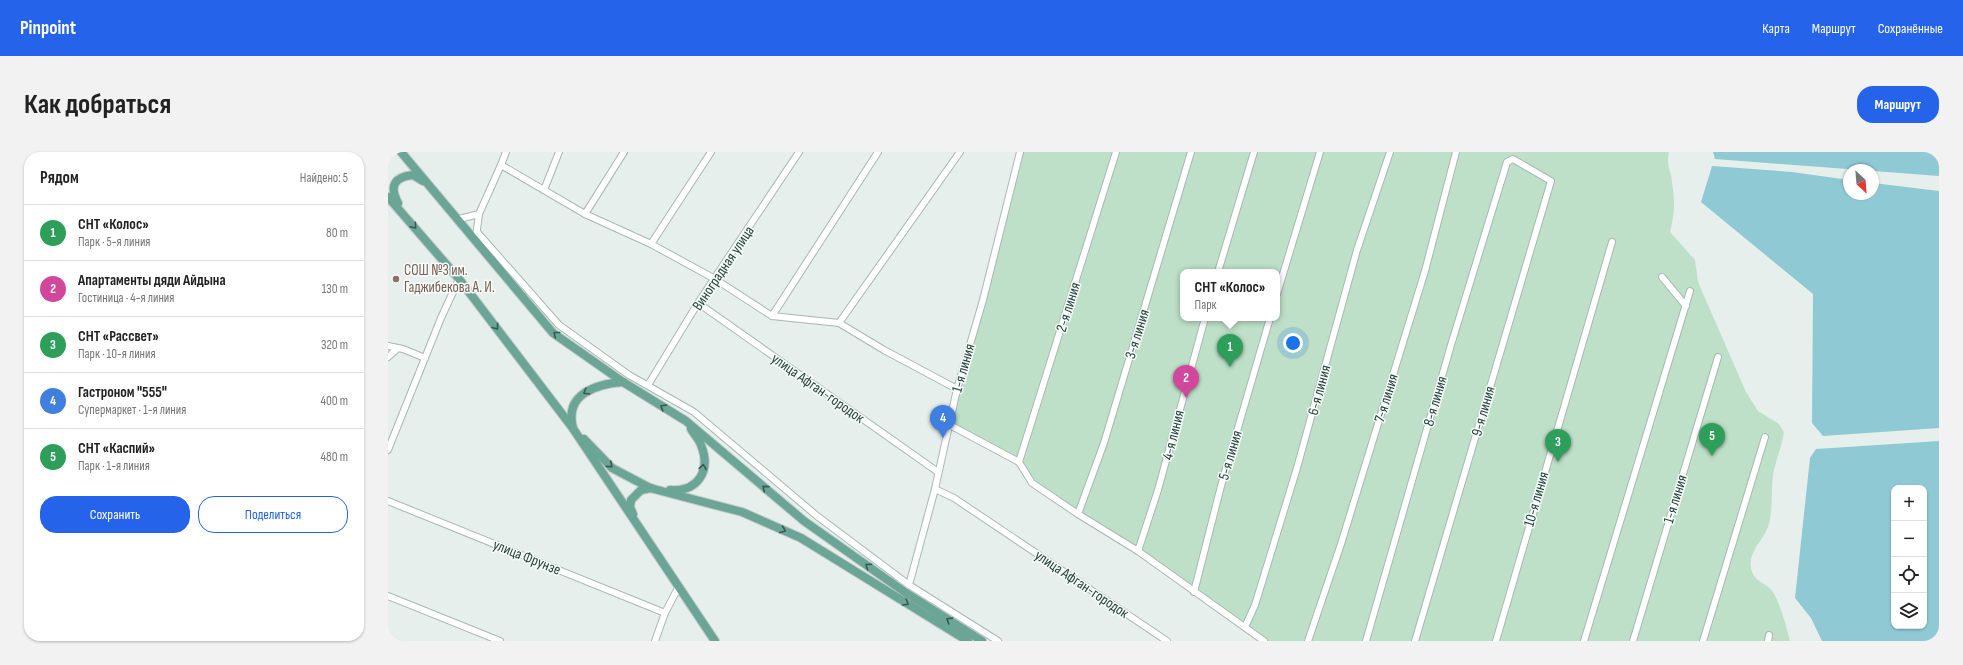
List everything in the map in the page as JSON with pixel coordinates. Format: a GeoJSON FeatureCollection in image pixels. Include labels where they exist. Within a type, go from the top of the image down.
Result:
{"type":"FeatureCollection","features":[{"type":"Feature","properties":{"kind":"main road"},"geometry":{"type":"LineString","coordinates":[[401,152],[459,219],[476,236],[553,333],[623,382],[686,421],[804,521],[906,593],[982,641]]}},
{"type":"Feature","properties":{"kind":"main road"},"geometry":{"type":"LineString","coordinates":[[403,213],[393,195],[394,185],[398,179],[413,175],[430,186]]}},
{"type":"Feature","properties":{"kind":"main road"},"geometry":{"type":"LineString","coordinates":[[388,196],[459,279],[572,428],[715,641]]}},
{"type":"Feature","properties":{"kind":"main road"},"geometry":{"type":"LineString","coordinates":[[623,382],[592,388],[580,395],[574,403],[572,428],[612,468],[650,488],[742,512],[801,538],[968,641]]}},
{"type":"Feature","properties":{"kind":"main road"},"geometry":{"type":"LineString","coordinates":[[638,525],[630,507],[631,500],[641,490],[650,488],[678,491],[691,487],[701,478],[705,463],[703,452],[700,443],[686,421]]}},
{"type":"Feature","properties":{"kind":"street"},"geometry":{"type":"LineString","coordinates":[[506,152],[479,214],[476,236],[559,325],[629,375],[694,412],[817,516],[909,585],[998,641]]}},
{"type":"Feature","properties":{"kind":"street"},"geometry":{"type":"LineString","coordinates":[[544,190],[559,152]]}},
{"type":"Feature","properties":{"kind":"street"},"geometry":{"type":"LineString","coordinates":[[585,214],[624,152]]}},
{"type":"Feature","properties":{"kind":"street"},"geometry":{"type":"LineString","coordinates":[[651,244],[711,152]]}},
{"type":"Feature","properties":{"kind":"street","name":"Виноградная улица"},"geometry":{"type":"LineString","coordinates":[[648,385],[698,303],[799,152]]}},
{"type":"Feature","properties":{"kind":"street"},"geometry":{"type":"LineString","coordinates":[[772,316],[878,152]]}},
{"type":"Feature","properties":{"kind":"street"},"geometry":{"type":"LineString","coordinates":[[839,323],[960,152]]}},
{"type":"Feature","properties":{"kind":"street","name":"1-я линия"},"geometry":{"type":"LineString","coordinates":[[909,585],[935,489],[948,424],[983,300],[1020,152]]}},
{"type":"Feature","properties":{"kind":"street","name":"2-я линия"},"geometry":{"type":"LineString","coordinates":[[1019,462],[1116,152]]}},
{"type":"Feature","properties":{"kind":"street","name":"3-я линия"},"geometry":{"type":"LineString","coordinates":[[1078,514],[1104,443],[1191,152]]}},
{"type":"Feature","properties":{"kind":"street"},"geometry":{"type":"LineString","coordinates":[[1219,269],[1254,152]]}},
{"type":"Feature","properties":{"kind":"street"},"geometry":{"type":"LineString","coordinates":[[1280,284],[1320,152]]}},
{"type":"Feature","properties":{"kind":"street","name":"6-я линия"},"geometry":{"type":"LineString","coordinates":[[1245,627],[1255,605],[1297,468],[1357,250],[1390,152]]}},
{"type":"Feature","properties":{"kind":"street","name":"7-я линия"},"geometry":{"type":"LineString","coordinates":[[1308,641],[1342,544],[1425,271],[1456,152]]}},
{"type":"Feature","properties":{"kind":"street","name":"9-я линия"},"geometry":{"type":"LineString","coordinates":[[1415,641],[1551,181],[1515,160],[1511,159],[1508,162]]}},
{"type":"Feature","properties":{"kind":"street","name":"8-я линия"},"geometry":{"type":"LineString","coordinates":[[1366,641],[1451,345],[1508,162]]}},
{"type":"Feature","properties":{"kind":"street"},"geometry":{"type":"LineString","coordinates":[[501,165],[585,214],[651,244],[715,279],[772,316],[839,323],[884,350],[957,389]]}},
{"type":"Feature","properties":{"kind":"street"},"geometry":{"type":"LineString","coordinates":[[459,219],[479,214]]}},
{"type":"Feature","properties":{"kind":"street","name":"10-я линия"},"geometry":{"type":"LineString","coordinates":[[1496,641],[1612,242]]}},
{"type":"Feature","properties":{"kind":"street"},"geometry":{"type":"LineString","coordinates":[[1662,277],[1686,306]]}},
{"type":"Feature","properties":{"kind":"street"},"geometry":{"type":"LineString","coordinates":[[388,450],[459,279]]}},
{"type":"Feature","properties":{"kind":"street"},"geometry":{"type":"LineString","coordinates":[[1584,641],[1690,291]]}},
{"type":"Feature","properties":{"kind":"street","name":"улица Афган-городок"},"geometry":{"type":"LineString","coordinates":[[698,303],[938,472]]}},
{"type":"Feature","properties":{"kind":"street","name":"4-я линия"},"geometry":{"type":"LineString","coordinates":[[1138,551],[1158,490],[1183,392],[1204,321]]}},
{"type":"Feature","properties":{"kind":"street","name":"5-я линия"},"geometry":{"type":"LineString","coordinates":[[1194,592],[1221,486],[1269,321]]}},
{"type":"Feature","properties":{"kind":"street"},"geometry":{"type":"LineString","coordinates":[[388,346],[425,358]]}},
{"type":"Feature","properties":{"kind":"street"},"geometry":{"type":"LineString","coordinates":[[388,356],[397,348]]}},
{"type":"Feature","properties":{"kind":"street","name":"1-я линия"},"geometry":{"type":"LineString","coordinates":[[1633,641],[1718,357]]}},
{"type":"Feature","properties":{"kind":"street"},"geometry":{"type":"LineString","coordinates":[[948,424],[1019,462],[1032,483],[1078,514],[1138,551],[1264,641]]}},
{"type":"Feature","properties":{"kind":"street"},"geometry":{"type":"LineString","coordinates":[[1703,641],[1764,437]]}},
{"type":"Feature","properties":{"kind":"street","name":"улица Афган-городок"},"geometry":{"type":"LineString","coordinates":[[935,489],[954,498],[1167,641]]}},
{"type":"Feature","properties":{"kind":"street","name":"улица Фрунзе"},"geometry":{"type":"LineString","coordinates":[[388,501],[665,613]]}},
{"type":"Feature","properties":{"kind":"street"},"geometry":{"type":"LineString","coordinates":[[655,641],[665,613],[678,588]]}},
{"type":"Feature","properties":{"kind":"street"},"geometry":{"type":"LineString","coordinates":[[388,596],[500,641]]}},
{"type":"Feature","properties":{"kind":"green space"},"geometry":{"type":"Polygon","coordinates":[[[1018,152],[1669,152],[1668,165],[1674,202],[1674,213],[1670,232],[1695,260],[1698,282],[1746,392],[1758,411],[1779,424],[1784,432],[1774,470],[1770,520],[1765,533],[1752,555],[1751,567],[1755,577],[1771,589],[1776,597],[1790,641],[1267,641],[1049,493],[1037,483],[1023,463],[970,432],[945,420],[976,313],[1018,152]]]}},
{"type":"Feature","properties":{"kind":"water"},"geometry":{"type":"Polygon","coordinates":[[[1713,152],[1939,152],[1939,176],[1879,171],[1879,164],[1843,164],[1843,169],[1715,159],[1713,152]]]}},
{"type":"Feature","properties":{"kind":"water"},"geometry":{"type":"Polygon","coordinates":[[[1712,166],[1792,172],[1843,179],[1843,200],[1879,200],[1879,184],[1939,191],[1939,428],[1823,436],[1812,423],[1813,294],[1701,202],[1712,166]]]}},
{"type":"Feature","properties":{"kind":"water"},"geometry":{"type":"Polygon","coordinates":[[[1939,441],[1939,641],[1822,641],[1811,618],[1795,598],[1810,458],[1816,449],[1939,441]]]}},
{"type":"Feature","properties":{"kind":"place","name":"СОШ №3 им. Гаджибекова А. И."},"geometry":{"type":"Point","coordinates":[396,279]}},
{"type":"Feature","properties":{"kind":"place","name":"СНТ «Колос»"},"geometry":{"type":"Point","coordinates":[1230,367]}},
{"type":"Feature","properties":{"kind":"place","name":"Апартаменты дяди Айдына"},"geometry":{"type":"Point","coordinates":[1186,398]}},
{"type":"Feature","properties":{"kind":"place","name":"Гастроном \"555\""},"geometry":{"type":"Point","coordinates":[943,438]}},
{"type":"Feature","properties":{"kind":"place","name":"СНТ «Каспий»"},"geometry":{"type":"Point","coordinates":[1712,456]}},
{"type":"Feature","properties":{"kind":"place","name":"СНТ «Рассвет»"},"geometry":{"type":"Point","coordinates":[1558,462]}}]}
